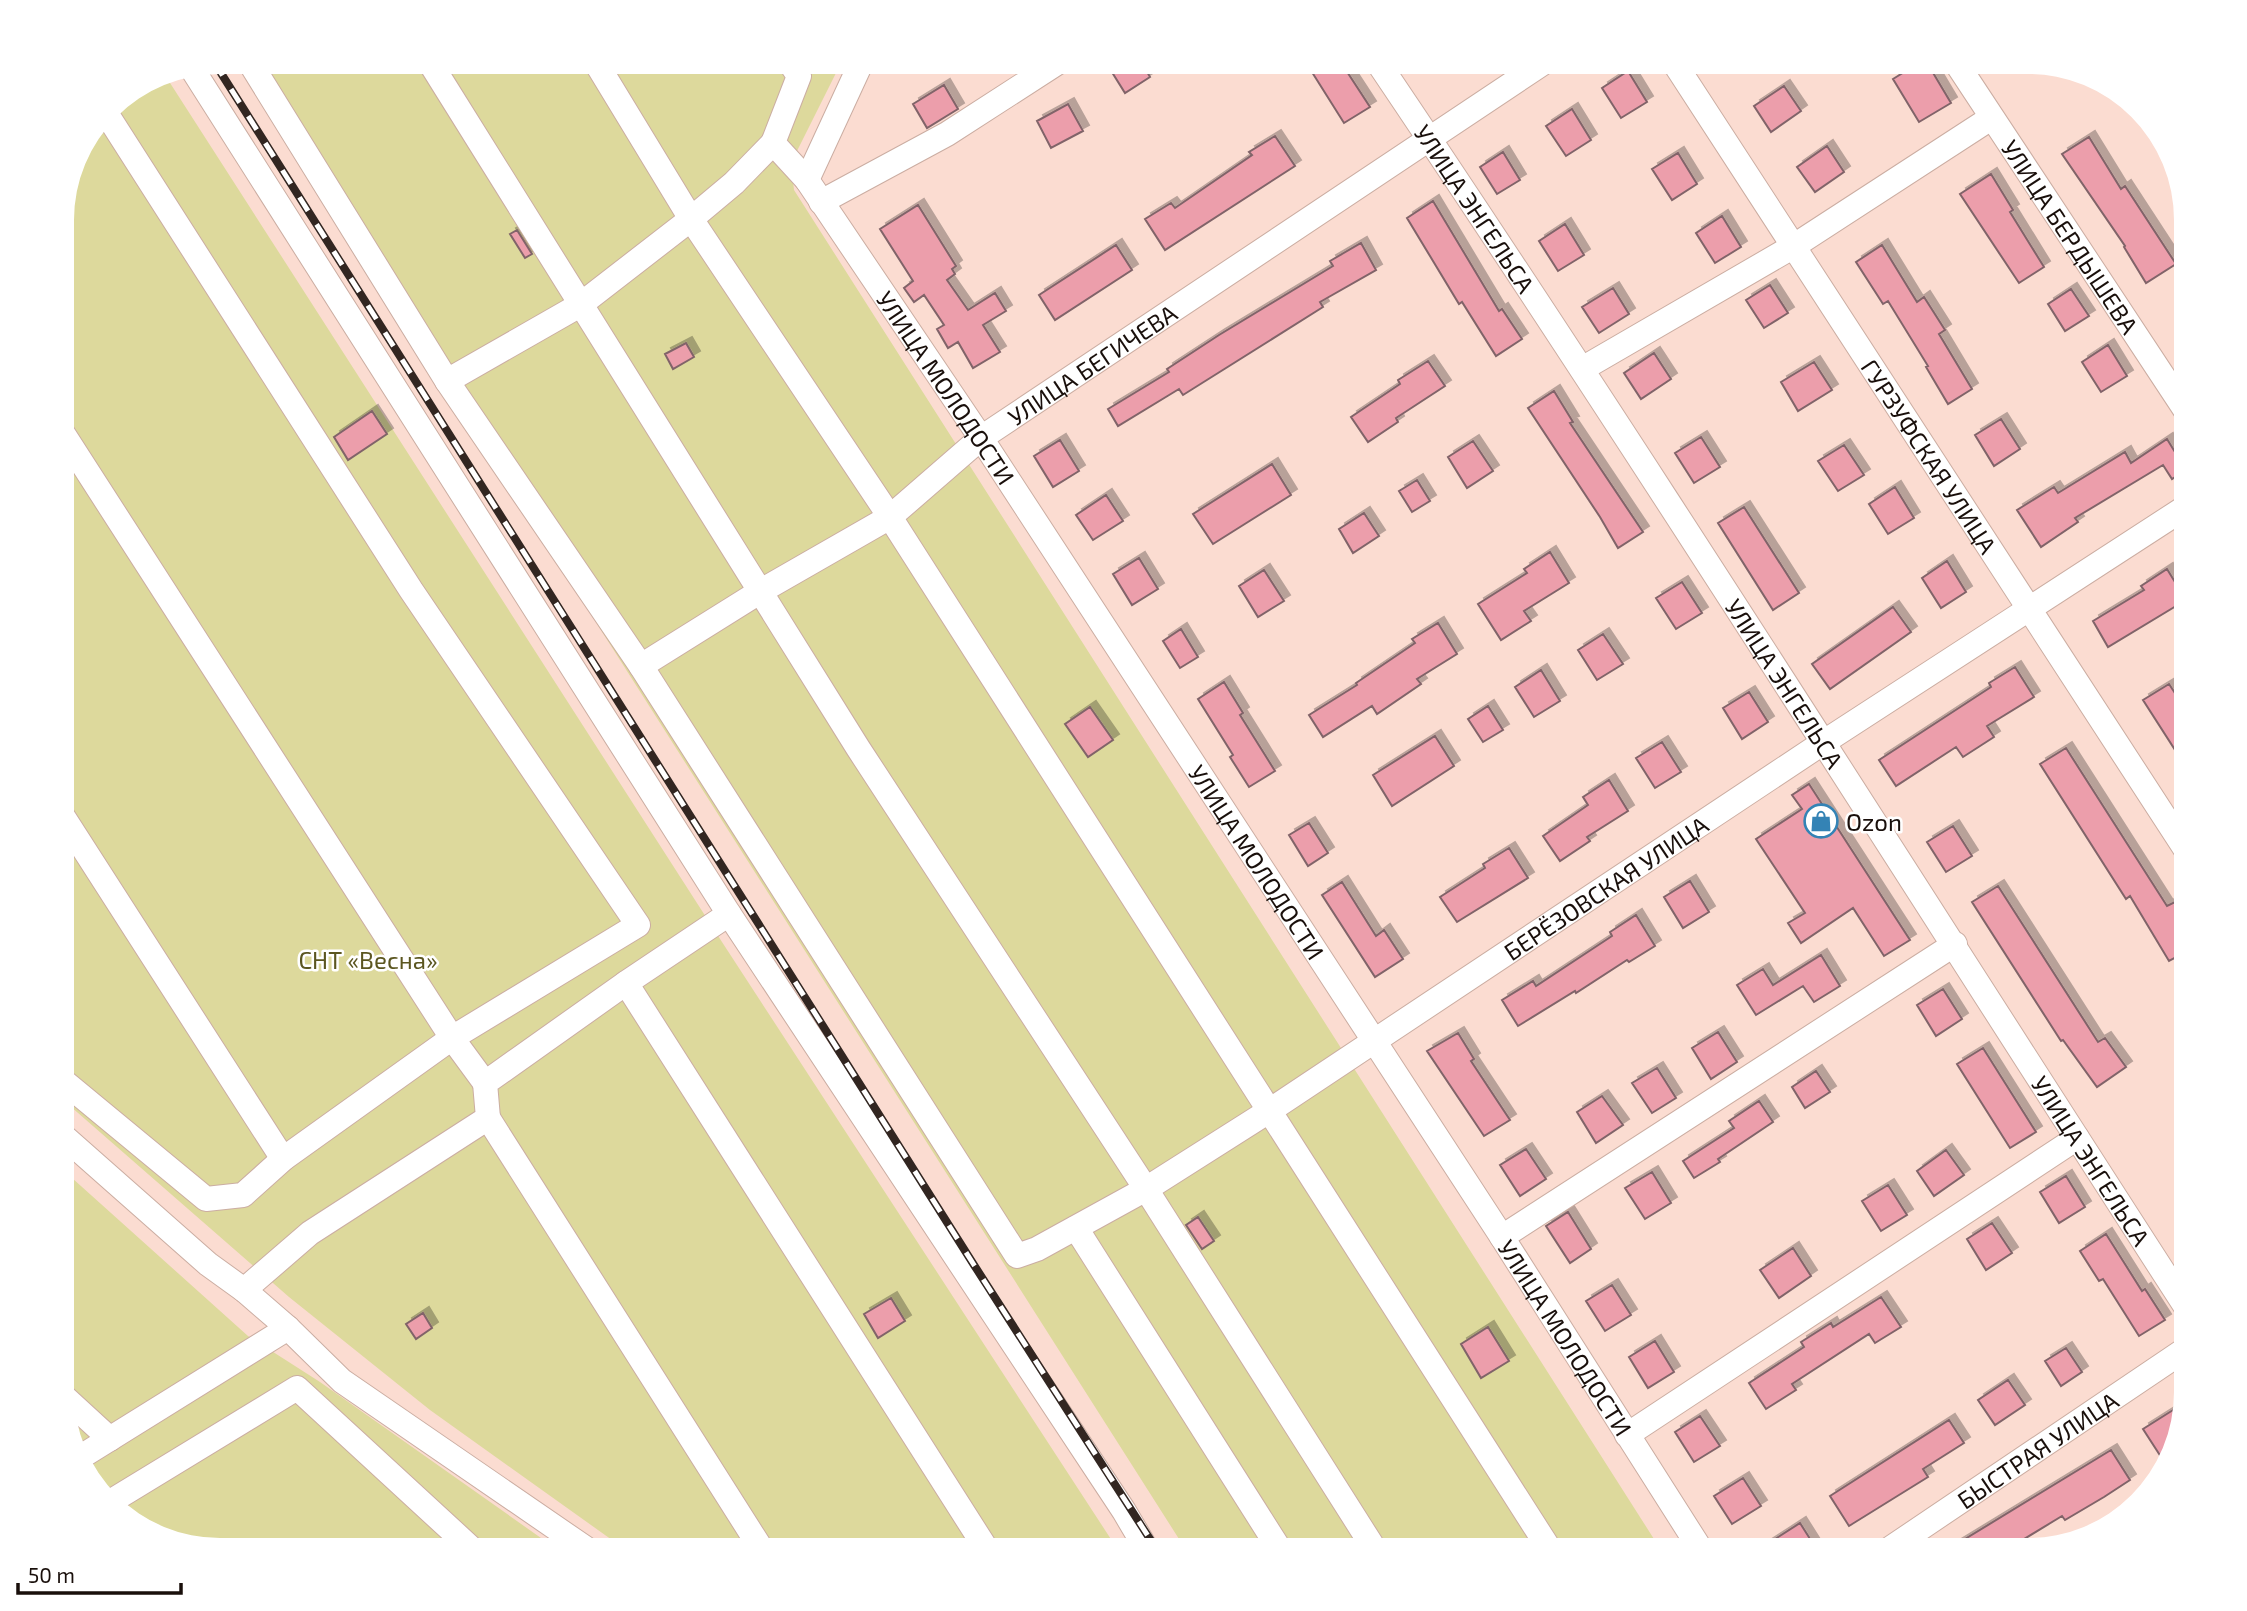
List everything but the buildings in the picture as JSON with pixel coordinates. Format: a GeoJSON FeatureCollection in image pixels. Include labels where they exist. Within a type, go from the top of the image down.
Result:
{"type":"FeatureCollection","features":[{"type":"Feature","properties":{"kind":"street"},"geometry":{"type":"LineString","coordinates":[[257,74],[447,381],[641,666]]}},
{"type":"Feature","properties":{"kind":"street"},"geometry":{"type":"LineString","coordinates":[[437,74],[858,748],[1146,1189],[1367,1538]]}},
{"type":"Feature","properties":{"kind":"street"},"geometry":{"type":"LineString","coordinates":[[604,74],[691,219],[890,517],[1542,1538]]}},
{"type":"Feature","properties":{"kind":"street"},"geometry":{"type":"LineString","coordinates":[[447,381],[580,305],[734,183],[773,143],[798,74]]}},
{"type":"Feature","properties":{"kind":"street"},"geometry":{"type":"LineString","coordinates":[[807,180],[856,74]]}},
{"type":"Feature","properties":{"kind":"street"},"geometry":{"type":"LineString","coordinates":[[821,202],[947,134],[1040,74]]}},
{"type":"Feature","properties":{"kind":"street","name":"УЛИЦА ЭНГЕЛЬСА"},"geometry":{"type":"LineString","coordinates":[[1386,74],[1582,369],[1955,944],[2174,1288]]}},
{"type":"Feature","properties":{"kind":"street","name":"УЛИЦА БЕГИЧЕВА"},"geometry":{"type":"LineString","coordinates":[[641,666],[761,591],[890,517],[981,438],[1527,74]]}},
{"type":"Feature","properties":{"kind":"street","name":"ГУРЗУФСКАЯ УЛИЦА"},"geometry":{"type":"LineString","coordinates":[[1682,74],[2174,831]]}},
{"type":"Feature","properties":{"kind":"street","name":"УЛИЦА БЕРДЫШЕВА"},"geometry":{"type":"LineString","coordinates":[[1963,74],[2174,393]]}},
{"type":"Feature","properties":{"kind":"street"},"geometry":{"type":"LineString","coordinates":[[196,75],[729,914],[1049,1396],[1139,1538]]}},
{"type":"Feature","properties":{"kind":"street"},"geometry":{"type":"LineString","coordinates":[[1582,369],[1794,246],[1991,118]]}},
{"type":"Feature","properties":{"kind":"street"},"geometry":{"type":"LineString","coordinates":[[74,1090],[206,1199],[243,1195],[283,1160],[452,1038],[638,925],[411,590],[112,122]]}},
{"type":"Feature","properties":{"kind":"street","name":"УЛИЦА МОЛОДОСТИ"},"geometry":{"type":"LineString","coordinates":[[773,143],[807,180],[981,438],[1502,1237],[1693,1538]]}},
{"type":"Feature","properties":{"kind":"street"},"geometry":{"type":"LineString","coordinates":[[74,451],[452,1038],[485,1083],[488,1118],[754,1538]]}},
{"type":"Feature","properties":{"kind":"street","name":"БЕРЁЗОВСКАЯ УЛИЦА"},"geometry":{"type":"LineString","coordinates":[[641,666],[1017,1256],[1076,1228],[1146,1189],[1269,1111],[1824,742],[2174,515]]}},
{"type":"Feature","properties":{"kind":"street"},"geometry":{"type":"LineString","coordinates":[[74,834],[283,1160]]}},
{"type":"Feature","properties":{"kind":"street"},"geometry":{"type":"LineString","coordinates":[[485,1083],[729,914]]}},
{"type":"Feature","properties":{"kind":"street"},"geometry":{"type":"LineString","coordinates":[[1502,1237],[1955,944]]}},
{"type":"Feature","properties":{"kind":"street"},"geometry":{"type":"LineString","coordinates":[[626,983],[980,1538]]}},
{"type":"Feature","properties":{"kind":"street"},"geometry":{"type":"LineString","coordinates":[[244,1290],[310,1233],[488,1118]]}},
{"type":"Feature","properties":{"kind":"street"},"geometry":{"type":"LineString","coordinates":[[1626,1435],[2077,1138]]}},
{"type":"Feature","properties":{"kind":"street"},"geometry":{"type":"LineString","coordinates":[[74,1146],[208,1264],[244,1290],[288,1328],[342,1381],[571,1538]]}},
{"type":"Feature","properties":{"kind":"street"},"geometry":{"type":"LineString","coordinates":[[1076,1228],[1272,1538]]}},
{"type":"Feature","properties":{"kind":"street"},"geometry":{"type":"LineString","coordinates":[[88,1453],[288,1328]]}},
{"type":"Feature","properties":{"kind":"street","name":"БЫСТРАЯ УЛИЦА"},"geometry":{"type":"LineString","coordinates":[[1906,1538],[2174,1357]]}},
{"type":"Feature","properties":{"kind":"street"},"geometry":{"type":"LineString","coordinates":[[119,1497],[297,1388],[459,1538]]}},
{"type":"Feature","properties":{"kind":"street"},"geometry":{"type":"LineString","coordinates":[[75,1407],[110,1439]]}},
{"type":"Feature","properties":{"kind":"green space"},"geometry":{"type":"Polygon","coordinates":[[[247,74],[836,74],[791,163],[794,190],[1653,1538],[1178,1538],[247,74]]]}},
{"type":"Feature","properties":{"kind":"green space","name":"СНТ «Весна»"},"geometry":{"type":"Polygon","coordinates":[[[170,83],[722,942],[1110,1538],[609,1538],[430,1410],[289,1297],[74,1109],[74,210],[78,182],[89,155],[104,131],[116,116],[131,104],[170,83]]]}},
{"type":"Feature","properties":{"kind":"green space"},"geometry":{"type":"Polygon","coordinates":[[[74,1180],[248,1336],[320,1382],[541,1538],[220,1538],[173,1530],[147,1518],[123,1501],[93,1464],[76,1420],[74,1180]]]}},
{"type":"Feature","properties":{"kind":"railway"},"geometry":{"type":"LineString","coordinates":[[222,74],[1149,1538]]}},
{"type":"Feature","properties":{"kind":"place","name":"Ozon"},"geometry":{"type":"Point","coordinates":[1821,821]}}]}
